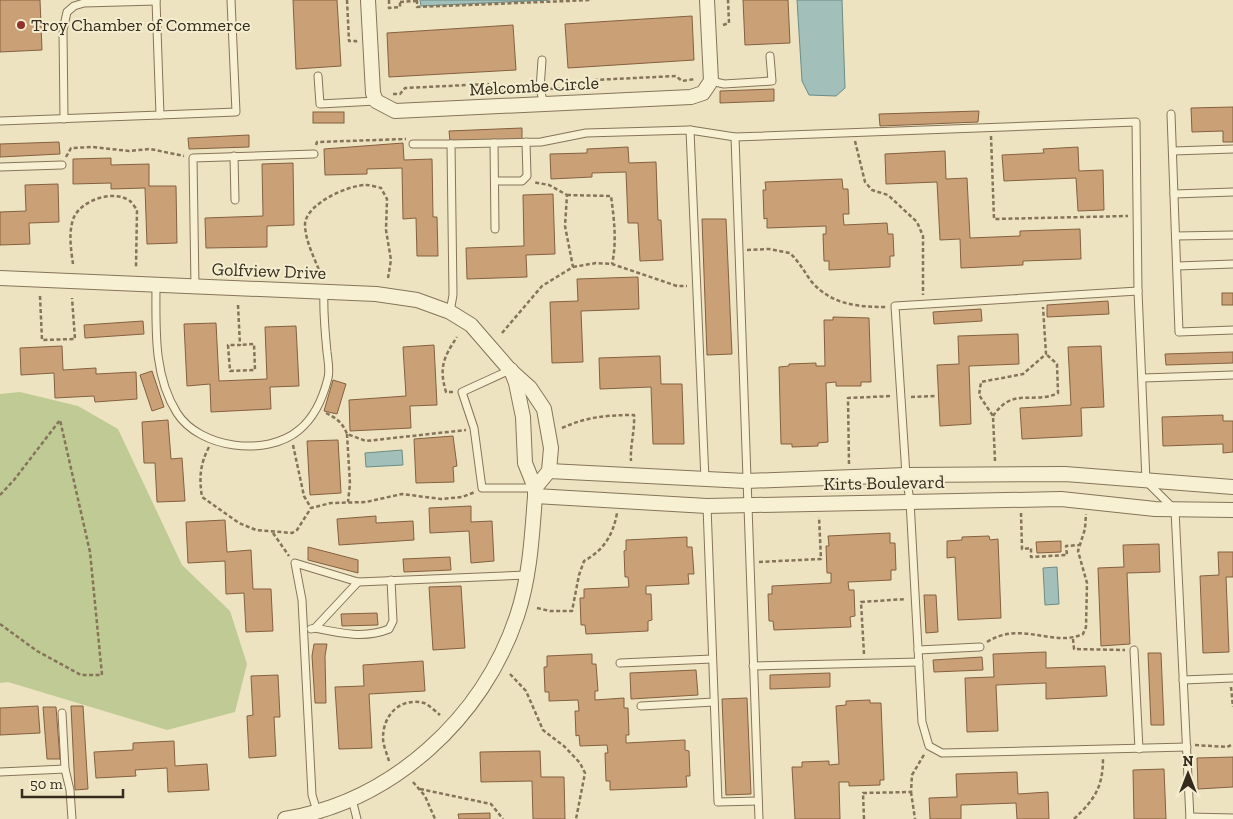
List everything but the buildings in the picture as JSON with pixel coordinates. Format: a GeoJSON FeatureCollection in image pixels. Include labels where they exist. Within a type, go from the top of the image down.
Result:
{"type":"FeatureCollection","features":[{"type":"Feature","properties":{"kind":"street"},"geometry":{"type":"LineString","coordinates":[[368,0],[372,84],[376,101]]}},
{"type":"Feature","properties":{"kind":"street"},"geometry":{"type":"LineString","coordinates":[[705,80],[707,0]]}},
{"type":"Feature","properties":{"kind":"street","name":"Melcombe Circle"},"geometry":{"type":"LineString","coordinates":[[376,101],[395,111],[691,97],[703,93],[705,80]]}},
{"type":"Feature","properties":{"kind":"street","name":"Golfview Drive"},"geometry":{"type":"LineString","coordinates":[[0,278],[324,292],[397,296],[417,300],[450,312],[471,325],[510,370],[530,388],[544,409],[551,448],[549,471]]}},
{"type":"Feature","properties":{"kind":"street","name":"Golfview Drive"},"geometry":{"type":"LineString","coordinates":[[510,370],[516,383],[523,417],[525,462],[535,492]]}},
{"type":"Feature","properties":{"kind":"street"},"geometry":{"type":"LineString","coordinates":[[285,819],[317,811],[352,798],[388,779],[435,744],[468,708],[495,668],[518,615],[527,574],[535,492],[549,471]]}},
{"type":"Feature","properties":{"kind":"street","name":"Kirts Boulevard"},"geometry":{"type":"LineString","coordinates":[[549,471],[746,481],[906,475],[1065,474],[1233,487]]}},
{"type":"Feature","properties":{"kind":"street","name":"Kirts Boulevard"},"geometry":{"type":"LineString","coordinates":[[535,492],[707,506],[1061,499],[1175,510],[1233,510]]}},
{"type":"Feature","properties":{"kind":"lane"},"geometry":{"type":"LineString","coordinates":[[0,121],[236,112],[231,0]]}},
{"type":"Feature","properties":{"kind":"lane"},"geometry":{"type":"LineString","coordinates":[[64,119],[63,30],[67,12],[74,6],[84,3],[156,1],[160,115]]}},
{"type":"Feature","properties":{"kind":"lane"},"geometry":{"type":"LineString","coordinates":[[705,80],[724,84],[772,81],[770,56]]}},
{"type":"Feature","properties":{"kind":"lane"},"geometry":{"type":"LineString","coordinates":[[542,60],[540,89],[544,104]]}},
{"type":"Feature","properties":{"kind":"lane"},"geometry":{"type":"LineString","coordinates":[[318,76],[320,104],[376,101]]}},
{"type":"Feature","properties":{"kind":"lane"},"geometry":{"type":"LineString","coordinates":[[1171,114],[1179,332],[1233,330]]}},
{"type":"Feature","properties":{"kind":"lane"},"geometry":{"type":"LineString","coordinates":[[413,144],[541,142],[586,133],[690,130],[735,137],[1136,122],[1138,292],[1146,481],[1175,510],[1190,818],[1233,818]]}},
{"type":"Feature","properties":{"kind":"lane"},"geometry":{"type":"LineString","coordinates":[[690,130],[705,480]]}},
{"type":"Feature","properties":{"kind":"lane"},"geometry":{"type":"LineString","coordinates":[[735,137],[759,819]]}},
{"type":"Feature","properties":{"kind":"lane"},"geometry":{"type":"LineString","coordinates":[[494,181],[522,181],[527,176],[526,142]]}},
{"type":"Feature","properties":{"kind":"lane"},"geometry":{"type":"LineString","coordinates":[[494,143],[495,228]]}},
{"type":"Feature","properties":{"kind":"lane"},"geometry":{"type":"LineString","coordinates":[[450,312],[453,295],[451,144]]}},
{"type":"Feature","properties":{"kind":"lane"},"geometry":{"type":"LineString","coordinates":[[1172,151],[1233,149]]}},
{"type":"Feature","properties":{"kind":"lane"},"geometry":{"type":"LineString","coordinates":[[195,287],[193,158],[314,154]]}},
{"type":"Feature","properties":{"kind":"lane"},"geometry":{"type":"LineString","coordinates":[[234,156],[235,200]]}},
{"type":"Feature","properties":{"kind":"lane"},"geometry":{"type":"LineString","coordinates":[[0,167],[62,165]]}},
{"type":"Feature","properties":{"kind":"lane"},"geometry":{"type":"LineString","coordinates":[[1174,194],[1233,192]]}},
{"type":"Feature","properties":{"kind":"lane"},"geometry":{"type":"LineString","coordinates":[[1176,236],[1233,235]]}},
{"type":"Feature","properties":{"kind":"lane"},"geometry":{"type":"LineString","coordinates":[[1177,266],[1233,264]]}},
{"type":"Feature","properties":{"kind":"lane"},"geometry":{"type":"LineString","coordinates":[[156,284],[157,342],[160,372],[167,396],[178,415],[191,430],[212,441],[241,445],[278,442],[300,430],[318,409],[329,376],[323,309],[324,292]]}},
{"type":"Feature","properties":{"kind":"lane"},"geometry":{"type":"LineString","coordinates":[[1138,292],[895,306],[906,475],[910,501],[922,722],[929,746],[942,753],[1187,746]]}},
{"type":"Feature","properties":{"kind":"lane"},"geometry":{"type":"LineString","coordinates":[[510,370],[462,392],[474,428],[482,488],[535,492]]}},
{"type":"Feature","properties":{"kind":"lane"},"geometry":{"type":"LineString","coordinates":[[1143,378],[1233,375]]}},
{"type":"Feature","properties":{"kind":"lane"},"geometry":{"type":"LineString","coordinates":[[707,506],[718,802],[758,801]]}},
{"type":"Feature","properties":{"kind":"lane"},"geometry":{"type":"LineString","coordinates":[[317,811],[312,795],[302,600],[295,563],[358,582],[527,574]]}},
{"type":"Feature","properties":{"kind":"lane"},"geometry":{"type":"LineString","coordinates":[[304,630],[314,628],[346,635],[379,633],[389,629],[393,621],[391,580]]}},
{"type":"Feature","properties":{"kind":"lane"},"geometry":{"type":"LineString","coordinates":[[314,628],[358,582]]}},
{"type":"Feature","properties":{"kind":"lane"},"geometry":{"type":"LineString","coordinates":[[918,650],[980,647]]}},
{"type":"Feature","properties":{"kind":"lane"},"geometry":{"type":"LineString","coordinates":[[1134,650],[1139,748]]}},
{"type":"Feature","properties":{"kind":"lane"},"geometry":{"type":"LineString","coordinates":[[620,664],[712,659]]}},
{"type":"Feature","properties":{"kind":"lane"},"geometry":{"type":"LineString","coordinates":[[754,666],[919,662]]}},
{"type":"Feature","properties":{"kind":"lane"},"geometry":{"type":"LineString","coordinates":[[1183,680],[1232,678]]}},
{"type":"Feature","properties":{"kind":"lane"},"geometry":{"type":"LineString","coordinates":[[641,706],[714,702]]}},
{"type":"Feature","properties":{"kind":"lane"},"geometry":{"type":"LineString","coordinates":[[62,714],[65,769],[70,790],[72,819]]}},
{"type":"Feature","properties":{"kind":"lane"},"geometry":{"type":"LineString","coordinates":[[0,772],[65,769]]}},
{"type":"Feature","properties":{"kind":"lane"},"geometry":{"type":"LineString","coordinates":[[352,798],[357,819]]}},
{"type":"Feature","properties":{"kind":"path"},"geometry":{"type":"LineString","coordinates":[[347,0],[349,41],[356,41],[356,49]]}},
{"type":"Feature","properties":{"kind":"path"},"geometry":{"type":"LineString","coordinates":[[384,4],[389,2],[389,8],[400,7],[400,1],[417,1],[417,8],[592,0]]}},
{"type":"Feature","properties":{"kind":"path"},"geometry":{"type":"LineString","coordinates":[[723,32],[723,24],[729,23],[728,0]]}},
{"type":"Feature","properties":{"kind":"path"},"geometry":{"type":"LineString","coordinates":[[548,89],[594,86],[593,80],[676,76],[682,81],[705,80]]}},
{"type":"Feature","properties":{"kind":"path"},"geometry":{"type":"LineString","coordinates":[[392,94],[400,94],[405,88],[488,84],[488,91],[533,89]]}},
{"type":"Feature","properties":{"kind":"path"},"geometry":{"type":"LineString","coordinates":[[990,127],[994,219],[1138,215]]}},
{"type":"Feature","properties":{"kind":"path"},"geometry":{"type":"LineString","coordinates":[[854,133],[865,182],[872,190],[888,195],[917,222],[923,236],[922,304]]}},
{"type":"Feature","properties":{"kind":"path"},"geometry":{"type":"LineString","coordinates":[[314,154],[317,142],[406,139],[413,144]]}},
{"type":"Feature","properties":{"kind":"path"},"geometry":{"type":"LineString","coordinates":[[62,165],[71,148],[93,147],[128,151],[150,149],[193,158]]}},
{"type":"Feature","properties":{"kind":"path"},"geometry":{"type":"LineString","coordinates":[[522,181],[549,185],[567,195],[611,196],[614,222],[614,255],[612,264]]}},
{"type":"Feature","properties":{"kind":"path"},"geometry":{"type":"LineString","coordinates":[[321,275],[307,238],[305,222],[310,210],[322,201],[344,190],[366,185],[381,188],[387,199],[386,230],[391,260],[388,278]]}},
{"type":"Feature","properties":{"kind":"path"},"geometry":{"type":"LineString","coordinates":[[567,195],[566,226],[573,267]]}},
{"type":"Feature","properties":{"kind":"path"},"geometry":{"type":"LineString","coordinates":[[74,264],[70,241],[74,217],[83,207],[97,198],[116,196],[129,200],[137,210],[136,267]]}},
{"type":"Feature","properties":{"kind":"path"},"geometry":{"type":"LineString","coordinates":[[738,251],[769,249],[790,253],[824,294],[842,303],[861,307],[895,306]]}},
{"type":"Feature","properties":{"kind":"path"},"geometry":{"type":"LineString","coordinates":[[502,333],[542,286],[573,267],[596,263],[612,264],[677,286],[697,286]]}},
{"type":"Feature","properties":{"kind":"path"},"geometry":{"type":"LineString","coordinates":[[40,296],[42,340],[75,339],[72,298]]}},
{"type":"Feature","properties":{"kind":"path"},"geometry":{"type":"LineString","coordinates":[[993,416],[1008,400],[1023,396],[1051,396],[1058,393],[1057,364],[1046,354],[1042,298]]}},
{"type":"Feature","properties":{"kind":"path"},"geometry":{"type":"LineString","coordinates":[[238,306],[240,345]]}},
{"type":"Feature","properties":{"kind":"path"},"geometry":{"type":"LineString","coordinates":[[446,392],[441,375],[442,366],[457,337]]}},
{"type":"Feature","properties":{"kind":"path"},"geometry":{"type":"LineString","coordinates":[[254,344],[255,370],[230,371],[228,345],[240,345],[254,344]]}},
{"type":"Feature","properties":{"kind":"path"},"geometry":{"type":"LineString","coordinates":[[995,462],[993,416],[979,395],[981,382],[1023,374],[1046,354]]}},
{"type":"Feature","properties":{"kind":"path"},"geometry":{"type":"LineString","coordinates":[[849,466],[848,398],[892,396]]}},
{"type":"Feature","properties":{"kind":"path"},"geometry":{"type":"LineString","coordinates":[[909,397],[935,396]]}},
{"type":"Feature","properties":{"kind":"path"},"geometry":{"type":"LineString","coordinates":[[318,409],[336,418],[344,426],[347,434],[350,484],[348,502]]}},
{"type":"Feature","properties":{"kind":"path"},"geometry":{"type":"LineString","coordinates":[[562,428],[578,420],[603,415],[634,415],[635,428],[630,450],[631,462]]}},
{"type":"Feature","properties":{"kind":"path"},"geometry":{"type":"LineString","coordinates":[[0,495],[14,480],[60,420],[90,552],[102,675],[81,675],[36,650],[0,624]]}},
{"type":"Feature","properties":{"kind":"path"},"geometry":{"type":"LineString","coordinates":[[347,434],[366,440],[456,432]]}},
{"type":"Feature","properties":{"kind":"path"},"geometry":{"type":"LineString","coordinates":[[212,441],[201,466],[199,481],[202,497],[239,523],[256,530],[273,533],[292,533],[297,530],[311,508],[331,502],[366,502],[402,494],[432,499],[462,497]]}},
{"type":"Feature","properties":{"kind":"path"},"geometry":{"type":"LineString","coordinates":[[295,456],[304,496],[311,508]]}},
{"type":"Feature","properties":{"kind":"path"},"geometry":{"type":"LineString","coordinates":[[537,608],[550,611],[572,611],[579,574],[584,561],[595,555],[606,544],[614,532],[617,512]]}},
{"type":"Feature","properties":{"kind":"path"},"geometry":{"type":"LineString","coordinates":[[1021,512],[1022,549],[1031,548],[1031,557],[1067,555],[1066,546],[1080,545]]}},
{"type":"Feature","properties":{"kind":"path"},"geometry":{"type":"LineString","coordinates":[[980,647],[997,636],[1035,633],[1061,639],[1073,639],[1083,634],[1086,626],[1087,583],[1078,551],[1085,529],[1086,512]]}},
{"type":"Feature","properties":{"kind":"path"},"geometry":{"type":"LineString","coordinates":[[750,563],[821,559],[819,515]]}},
{"type":"Feature","properties":{"kind":"path"},"geometry":{"type":"LineString","coordinates":[[273,533],[284,550]]}},
{"type":"Feature","properties":{"kind":"path"},"geometry":{"type":"LineString","coordinates":[[865,664],[861,602],[915,599]]}},
{"type":"Feature","properties":{"kind":"path"},"geometry":{"type":"LineString","coordinates":[[1073,639],[1074,648],[1134,650]]}},
{"type":"Feature","properties":{"kind":"path"},"geometry":{"type":"LineString","coordinates":[[510,674],[526,691],[542,730],[565,747],[580,762],[585,772],[576,819]]}},
{"type":"Feature","properties":{"kind":"path"},"geometry":{"type":"LineString","coordinates":[[1232,678],[1233,707]]}},
{"type":"Feature","properties":{"kind":"path"},"geometry":{"type":"LineString","coordinates":[[389,761],[383,740],[386,719],[396,707],[411,703],[425,703],[440,715]]}},
{"type":"Feature","properties":{"kind":"path"},"geometry":{"type":"LineString","coordinates":[[1187,746],[1227,747],[1233,744]]}},
{"type":"Feature","properties":{"kind":"path"},"geometry":{"type":"LineString","coordinates":[[915,819],[911,792],[912,775],[929,746]]}},
{"type":"Feature","properties":{"kind":"path"},"geometry":{"type":"LineString","coordinates":[[1074,819],[1087,807],[1100,788],[1103,749]]}},
{"type":"Feature","properties":{"kind":"path"},"geometry":{"type":"LineString","coordinates":[[413,782],[420,790],[435,819]]}},
{"type":"Feature","properties":{"kind":"path"},"geometry":{"type":"LineString","coordinates":[[420,790],[490,804],[503,819]]}},
{"type":"Feature","properties":{"kind":"path"},"geometry":{"type":"LineString","coordinates":[[864,819],[863,793],[911,792]]}},
{"type":"Feature","properties":{"kind":"green space"},"geometry":{"type":"Polygon","coordinates":[[[20,392],[78,406],[118,429],[182,565],[230,611],[247,664],[235,712],[167,730],[8,682],[0,683],[0,394],[20,392]]]}},
{"type":"Feature","properties":{"kind":"water"},"geometry":{"type":"Polygon","coordinates":[[[420,0],[549,0],[421,6],[420,0]]]}},
{"type":"Feature","properties":{"kind":"water"},"geometry":{"type":"Polygon","coordinates":[[[797,0],[842,0],[845,88],[836,96],[809,95],[802,81],[797,0]]]}},
{"type":"Feature","properties":{"kind":"water"},"geometry":{"type":"Polygon","coordinates":[[[402,450],[403,465],[366,467],[365,453],[402,450]]]}},
{"type":"Feature","properties":{"kind":"water"},"geometry":{"type":"Polygon","coordinates":[[[1057,567],[1059,604],[1045,605],[1043,568],[1057,567]]]}},
{"type":"Feature","properties":{"kind":"place","name":"Troy Chamber of Commerce"},"geometry":{"type":"Point","coordinates":[21,25]}}]}
